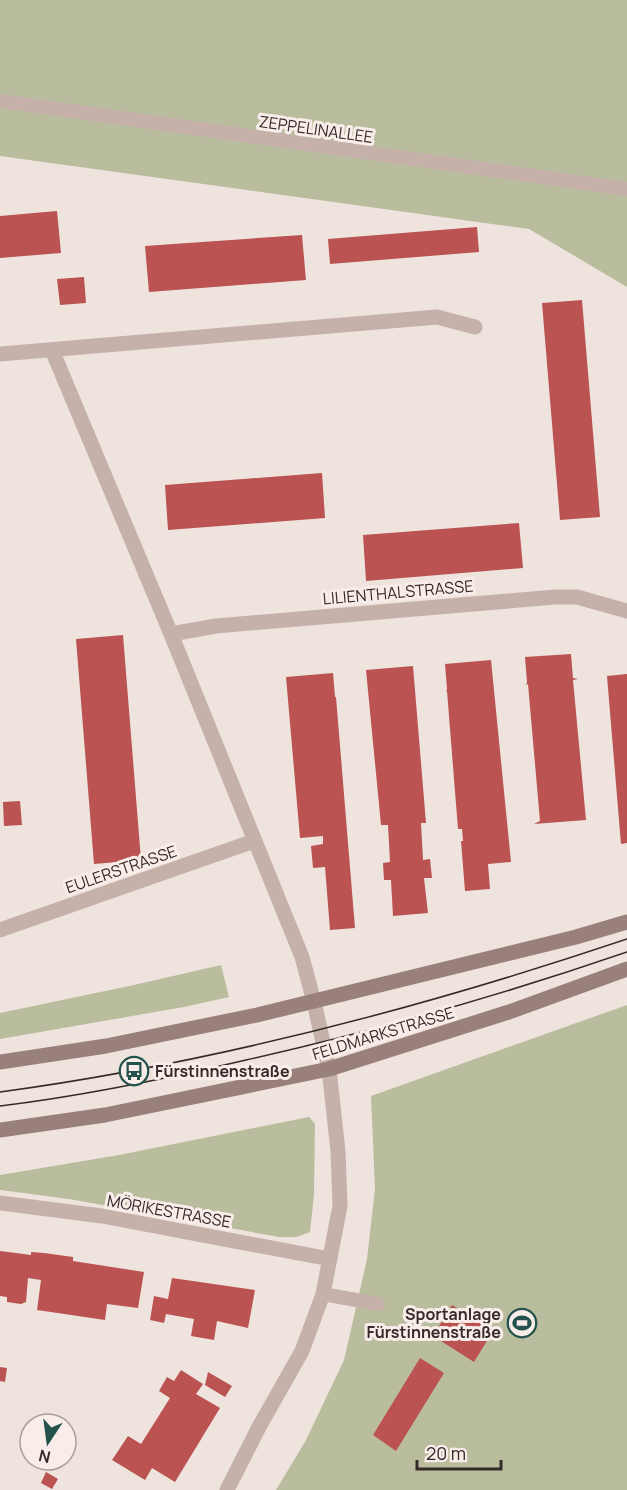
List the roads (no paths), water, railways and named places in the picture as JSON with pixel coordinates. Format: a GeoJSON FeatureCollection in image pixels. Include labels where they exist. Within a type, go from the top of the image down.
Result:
{"type":"FeatureCollection","features":[{"type":"Feature","properties":{"kind":"main road"},"geometry":{"type":"LineString","coordinates":[[0,1062],[106,1046],[256,1016],[627,922]]}},
{"type":"Feature","properties":{"kind":"main road","name":"FELDMARKSTRASSE"},"geometry":{"type":"LineString","coordinates":[[0,1130],[105,1115],[329,1070],[509,1012],[627,969]]}},
{"type":"Feature","properties":{"kind":"street"},"geometry":{"type":"LineString","coordinates":[[0,354],[437,317],[475,327]]}},
{"type":"Feature","properties":{"kind":"street"},"geometry":{"type":"LineString","coordinates":[[52,350],[171,634],[302,957],[329,1070],[338,1150],[340,1206],[324,1294],[302,1352],[259,1427],[227,1490]]}},
{"type":"Feature","properties":{"kind":"street","name":"LILIENTHALSTRASSE"},"geometry":{"type":"LineString","coordinates":[[171,634],[216,626],[555,597],[577,597],[627,611]]}},
{"type":"Feature","properties":{"kind":"street","name":"EULERSTRASSE"},"geometry":{"type":"LineString","coordinates":[[0,930],[254,841]]}},
{"type":"Feature","properties":{"kind":"street","name":"MÖRIKESTRASSE"},"geometry":{"type":"LineString","coordinates":[[0,1203],[102,1216],[330,1259]]}},
{"type":"Feature","properties":{"kind":"lane","name":"ZEPPELINALLEE"},"geometry":{"type":"LineString","coordinates":[[0,101],[627,189]]}},
{"type":"Feature","properties":{"kind":"lane"},"geometry":{"type":"LineString","coordinates":[[324,1294],[378,1304]]}},
{"type":"Feature","properties":{"kind":"tram line"},"geometry":{"type":"LineString","coordinates":[[0,1092],[159,1066],[317,1030],[473,988],[627,939]]}},
{"type":"Feature","properties":{"kind":"tram line"},"geometry":{"type":"LineString","coordinates":[[0,1106],[124,1086],[294,1049],[438,1011],[627,952]]}},
{"type":"Feature","properties":{"kind":"place","name":"Fürstinnenstraße"},"geometry":{"type":"Point","coordinates":[134,1071]}},
{"type":"Feature","properties":{"kind":"place","name":"Sportanlage Fürstinnenstraße"},"geometry":{"type":"Point","coordinates":[522,1323]}}]}
